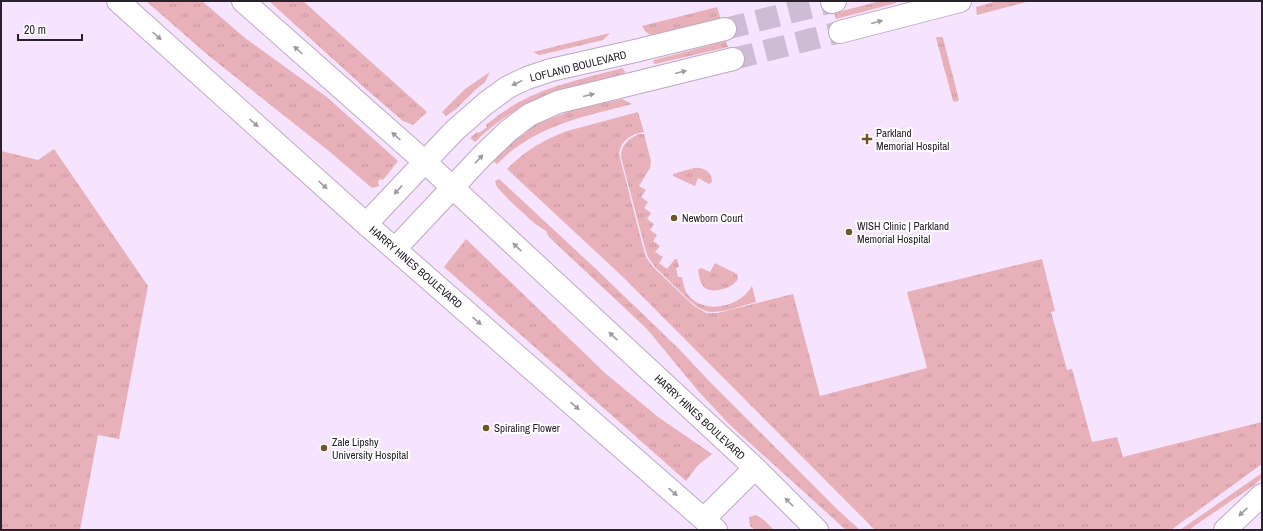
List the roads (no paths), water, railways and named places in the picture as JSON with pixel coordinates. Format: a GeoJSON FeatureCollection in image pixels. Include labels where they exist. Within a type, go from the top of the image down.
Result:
{"type":"FeatureCollection","features":[{"type":"Feature","properties":{"kind":"main road","name":"HARRY HINES BOULEVARD"},"geometry":{"type":"LineString","coordinates":[[118,1],[366,224],[710,524]]}},
{"type":"Feature","properties":{"kind":"main road","name":"HARRY HINES BOULEVARD"},"geometry":{"type":"LineString","coordinates":[[243,1],[453,187],[755,468],[817,530]]}},
{"type":"Feature","properties":{"kind":"main road"},"geometry":{"type":"LineString","coordinates":[[840,32],[960,1]]}},
{"type":"Feature","properties":{"kind":"main road","name":"LOFLAND BOULEVARD"},"geometry":{"type":"LineString","coordinates":[[366,224],[458,126],[508,87],[527,78],[552,70],[636,52],[725,29]]}},
{"type":"Feature","properties":{"kind":"main road"},"geometry":{"type":"LineString","coordinates":[[636,52],[643,82]]}},
{"type":"Feature","properties":{"kind":"main road"},"geometry":{"type":"LineString","coordinates":[[395,249],[482,156],[508,131],[529,115],[558,102],[733,59]]}},
{"type":"Feature","properties":{"kind":"main road"},"geometry":{"type":"LineString","coordinates":[[710,524],[755,468]]}},
{"type":"Feature","properties":{"kind":"main road"},"geometry":{"type":"LineString","coordinates":[[1225,530],[1262,495]]}},
{"type":"Feature","properties":{"kind":"tunnel"},"geometry":{"type":"LineString","coordinates":[[725,29],[832,2]]}},
{"type":"Feature","properties":{"kind":"tunnel"},"geometry":{"type":"LineString","coordinates":[[733,59],[840,32]]}},
{"type":"Feature","properties":{"kind":"place","name":"Parkland Memorial Hospital"},"geometry":{"type":"Point","coordinates":[867,139]}},
{"type":"Feature","properties":{"kind":"place","name":"Newborn Court"},"geometry":{"type":"Point","coordinates":[674,218]}},
{"type":"Feature","properties":{"kind":"place","name":"WISH Clinic | Parkland Memorial Hospital"},"geometry":{"type":"Point","coordinates":[849,232]}},
{"type":"Feature","properties":{"kind":"place","name":"Spiraling Flower"},"geometry":{"type":"Point","coordinates":[486,428]}},
{"type":"Feature","properties":{"kind":"place","name":"Zale Lipshy University Hospital"},"geometry":{"type":"Point","coordinates":[324,448]}}]}
